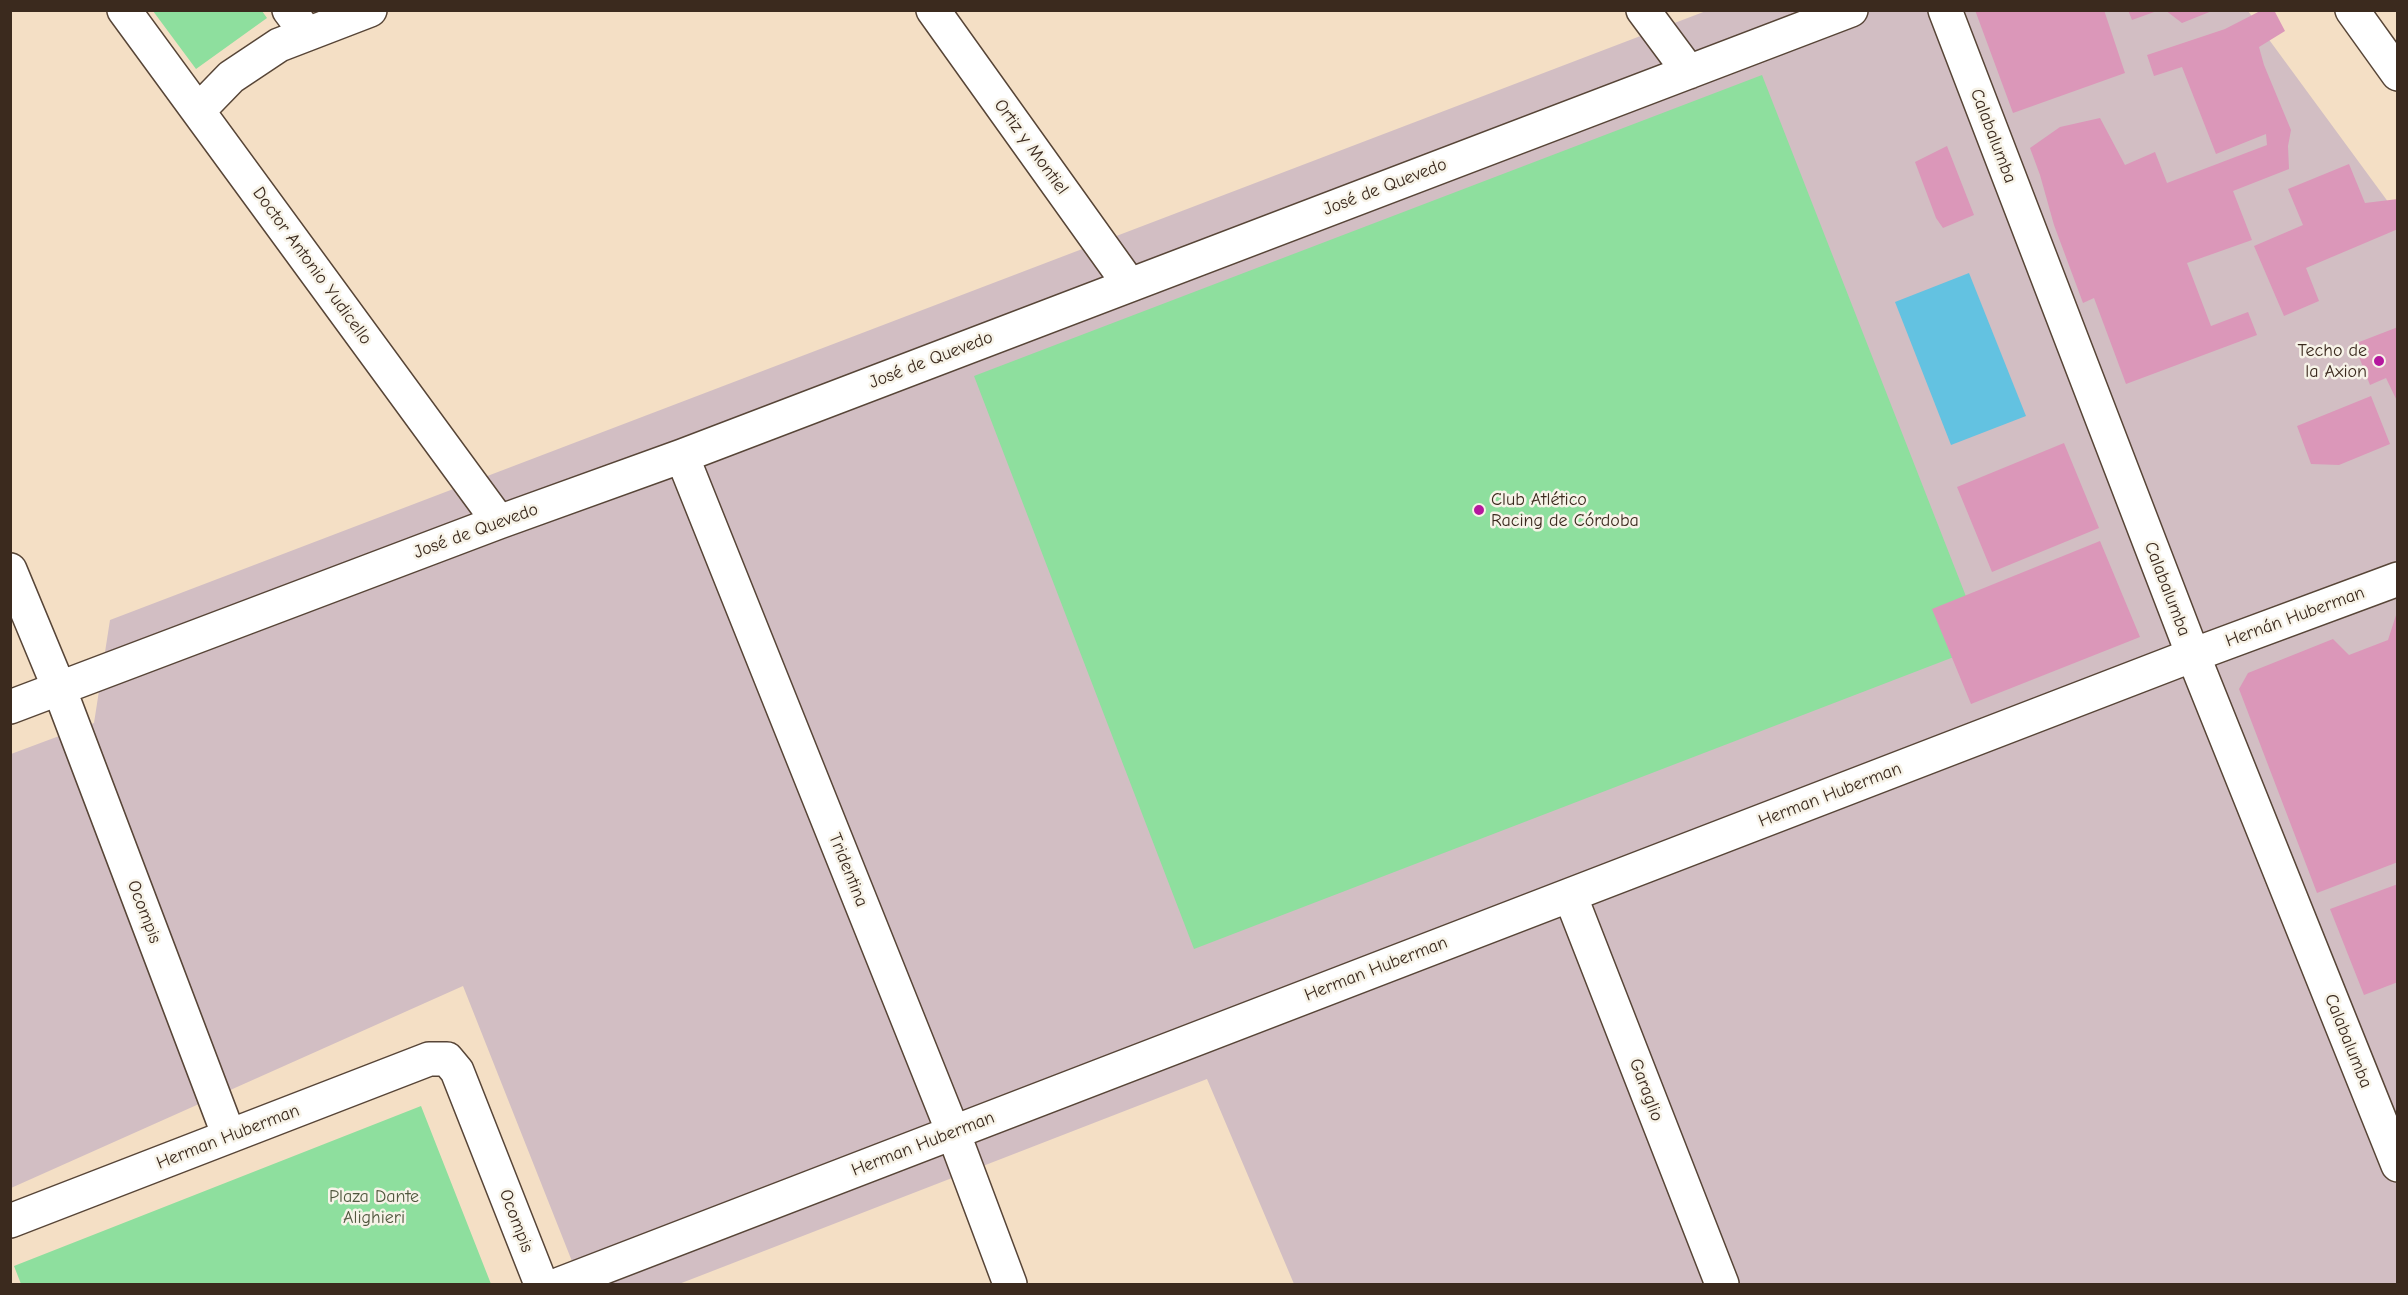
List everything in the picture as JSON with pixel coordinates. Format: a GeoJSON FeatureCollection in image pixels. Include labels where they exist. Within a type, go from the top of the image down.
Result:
{"type":"FeatureCollection","features":[{"type":"Feature","properties":{"kind":"street","name":"Doctor Antonio Yudicello"},"geometry":{"type":"LineString","coordinates":[[124,10],[499,522]]}},
{"type":"Feature","properties":{"kind":"street"},"geometry":{"type":"LineString","coordinates":[[198,111],[231,77],[279,45],[298,22],[370,10]]}},
{"type":"Feature","properties":{"kind":"street","name":"Ortiz y Montiel"},"geometry":{"type":"LineString","coordinates":[[933,10],[1129,284]]}},
{"type":"Feature","properties":{"kind":"street"},"geometry":{"type":"LineString","coordinates":[[1644,10],[1689,72]]}},
{"type":"Feature","properties":{"kind":"street","name":"José de Quevedo"},"geometry":{"type":"LineString","coordinates":[[10,707],[499,522],[682,456],[1851,10]]}},
{"type":"Feature","properties":{"kind":"street","name":"Calabalumba"},"geometry":{"type":"LineString","coordinates":[[1945,10],[2193,656],[2397,1165]]}},
{"type":"Feature","properties":{"kind":"street"},"geometry":{"type":"LineString","coordinates":[[2352,10],[2397,74]]}},
{"type":"Feature","properties":{"kind":"street","name":"Tridentina"},"geometry":{"type":"LineString","coordinates":[[682,456],[953,1132],[1010,1284]]}},
{"type":"Feature","properties":{"kind":"street","name":"Ocompis"},"geometry":{"type":"LineString","coordinates":[[10,570],[59,688],[229,1136]]}},
{"type":"Feature","properties":{"kind":"street","name":"Hernán Huberman"},"geometry":{"type":"LineString","coordinates":[[2193,656],[2397,579]]}},
{"type":"Feature","properties":{"kind":"street","name":"Herman Huberman"},"geometry":{"type":"LineString","coordinates":[[560,1284],[2193,656]]}},
{"type":"Feature","properties":{"kind":"street","name":"Garaglio"},"geometry":{"type":"LineString","coordinates":[[1570,895],[1722,1284]]}},
{"type":"Feature","properties":{"kind":"street","name":"Herman Huberman"},"geometry":{"type":"LineString","coordinates":[[10,1221],[429,1059],[447,1059]]}},
{"type":"Feature","properties":{"kind":"street","name":"Ocompis"},"geometry":{"type":"LineString","coordinates":[[447,1059],[457,1071],[542,1284]]}},
{"type":"Feature","properties":{"kind":"shaded area"},"geometry":{"type":"Polygon","coordinates":[[[1706,11],[2248,11],[2397,214],[2397,1284],[1294,1284],[1207,1079],[679,1284],[581,1284],[463,986],[11,1188],[11,754],[94,723],[110,620],[1706,11]]]}},
{"type":"Feature","properties":{"kind":"green space"},"geometry":{"type":"Polygon","coordinates":[[[153,11],[262,11],[267,18],[196,69],[153,11]]]}},
{"type":"Feature","properties":{"kind":"green space","name":"Club Atlético Racing de Córdoba"},"geometry":{"type":"Polygon","coordinates":[[[1762,75],[1985,645],[1194,949],[974,376],[1762,75]]]}},
{"type":"Feature","properties":{"kind":"green space","name":"Plaza Dante Alighieri"},"geometry":{"type":"Polygon","coordinates":[[[421,1106],[491,1284],[21,1284],[14,1266],[421,1106]]]}},
{"type":"Feature","properties":{"kind":"water"},"geometry":{"type":"Polygon","coordinates":[[[1969,273],[2026,416],[1951,445],[1895,302],[1969,273]]]}},
{"type":"Feature","properties":{"kind":"building"},"geometry":{"type":"Polygon","coordinates":[[[1975,10],[2104,10],[2125,73],[2013,113],[1975,10]]]}},
{"type":"Feature","properties":{"kind":"building"},"geometry":{"type":"Polygon","coordinates":[[[2128,10],[2157,10],[2157,11],[2132,20],[2128,10]]]}},
{"type":"Feature","properties":{"kind":"building"},"geometry":{"type":"Polygon","coordinates":[[[2165,10],[2212,10],[2212,11],[2182,23],[2165,10]]]}},
{"type":"Feature","properties":{"kind":"building"},"geometry":{"type":"Polygon","coordinates":[[[2262,10],[2274,10],[2285,31],[2259,47],[2264,65],[2291,130],[2288,146],[2289,169],[2233,191],[2252,240],[2187,263],[2211,326],[2248,312],[2257,335],[2126,384],[2094,298],[2083,303],[2054,225],[2030,148],[2060,127],[2100,118],[2125,165],[2155,152],[2167,183],[2267,145],[2266,134],[2216,154],[2182,67],[2154,76],[2147,55],[2225,29],[2262,10]]]}},
{"type":"Feature","properties":{"kind":"building"},"geometry":{"type":"Polygon","coordinates":[[[1947,146],[1974,215],[1943,228],[1936,218],[1915,162],[1947,146]]]}},
{"type":"Feature","properties":{"kind":"building"},"geometry":{"type":"Polygon","coordinates":[[[2349,164],[2365,203],[2398,199],[2398,229],[2306,268],[2319,301],[2284,316],[2254,246],[2303,225],[2288,189],[2349,164]]]}},
{"type":"Feature","properties":{"kind":"building","name":"Techo de la Axion"},"geometry":{"type":"Polygon","coordinates":[[[2398,327],[2398,403],[2386,378],[2370,385],[2354,344],[2398,327]]]}},
{"type":"Feature","properties":{"kind":"building"},"geometry":{"type":"Polygon","coordinates":[[[2371,396],[2390,444],[2339,465],[2311,464],[2297,426],[2371,396]]]}},
{"type":"Feature","properties":{"kind":"building"},"geometry":{"type":"Polygon","coordinates":[[[2064,443],[2099,528],[1992,572],[1957,487],[2064,443]]]}},
{"type":"Feature","properties":{"kind":"building"},"geometry":{"type":"Polygon","coordinates":[[[2100,541],[2140,637],[1971,704],[1932,609],[2100,541]]]}},
{"type":"Feature","properties":{"kind":"building"},"geometry":{"type":"Polygon","coordinates":[[[2398,609],[2398,862],[2317,893],[2239,689],[2248,673],[2333,639],[2349,655],[2388,640],[2398,609]]]}},
{"type":"Feature","properties":{"kind":"building"},"geometry":{"type":"Polygon","coordinates":[[[2398,884],[2398,982],[2364,995],[2330,909],[2398,884]]]}},
{"type":"Feature","properties":{"kind":"place","name":"Techo de la Axion"},"geometry":{"type":"Point","coordinates":[2379,361]}},
{"type":"Feature","properties":{"kind":"place","name":"Club Atlético Racing de Córdoba"},"geometry":{"type":"Point","coordinates":[1479,510]}}]}
